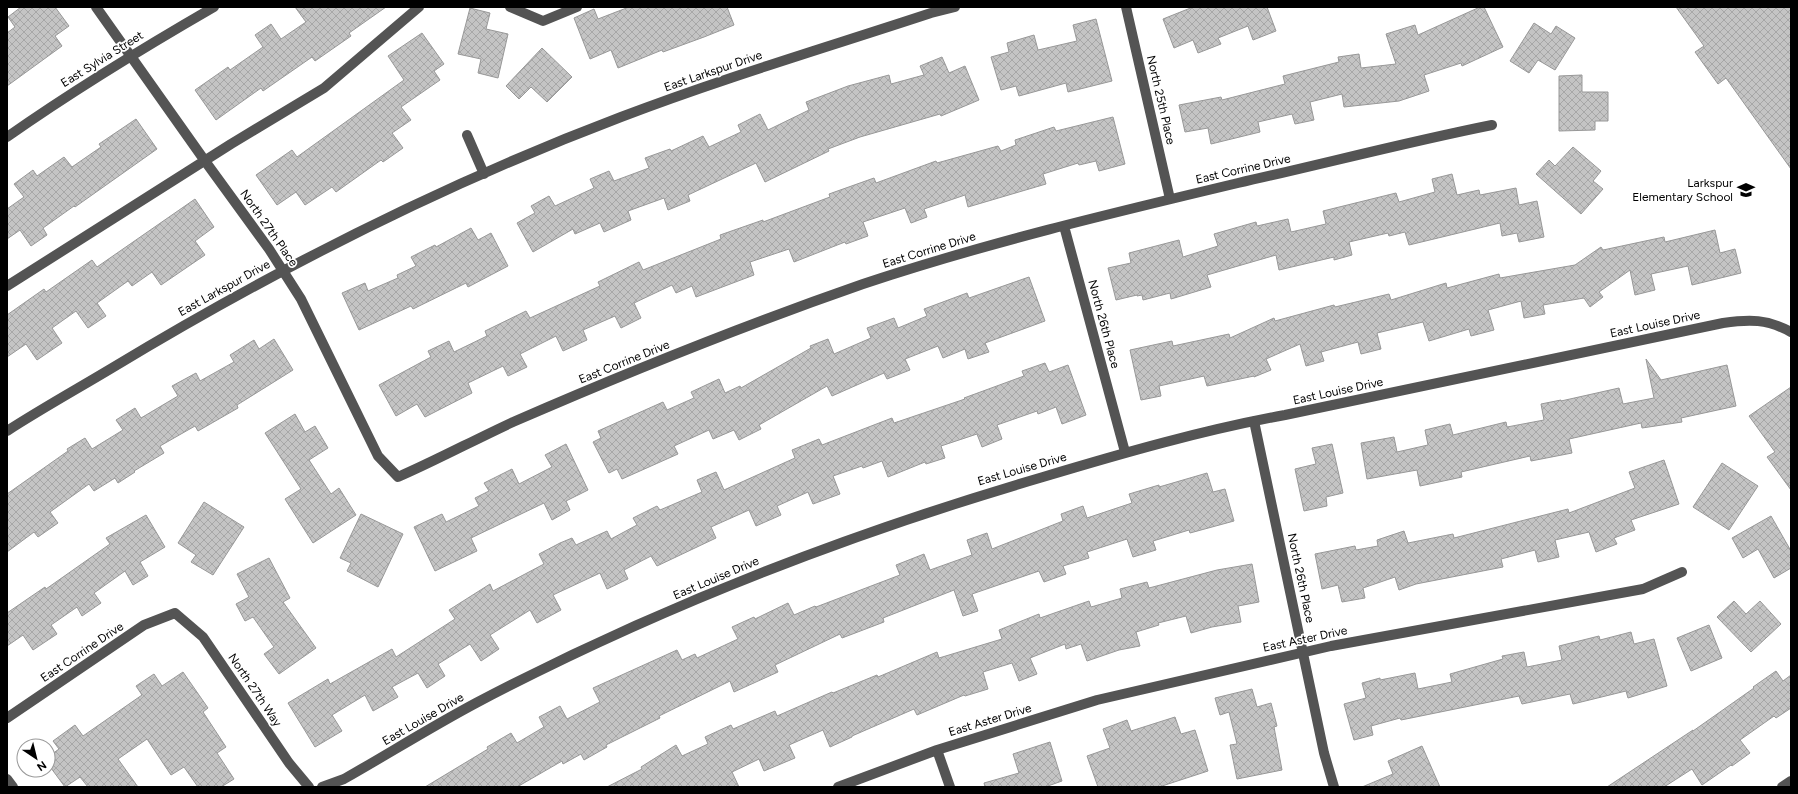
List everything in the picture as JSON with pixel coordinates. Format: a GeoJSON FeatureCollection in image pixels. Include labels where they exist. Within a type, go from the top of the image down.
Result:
{"type":"FeatureCollection","features":[{"type":"Feature","properties":{"kind":"street","name":"North 27th Place"},"geometry":{"type":"LineString","coordinates":[[96,7],[269,249],[301,299],[378,456],[398,477]]}},
{"type":"Feature","properties":{"kind":"street","name":"East Sylvia Street"},"geometry":{"type":"LineString","coordinates":[[7,137],[48,108],[130,56],[214,7]]}},
{"type":"Feature","properties":{"kind":"street"},"geometry":{"type":"LineString","coordinates":[[7,286],[36,266],[324,88],[419,7]]}},
{"type":"Feature","properties":{"kind":"street"},"geometry":{"type":"LineString","coordinates":[[510,7],[543,21],[577,7]]}},
{"type":"Feature","properties":{"kind":"street","name":"East Larkspur Drive"},"geometry":{"type":"LineString","coordinates":[[7,431],[162,337],[283,271],[441,193],[619,118],[697,89],[932,13],[955,7]]}},
{"type":"Feature","properties":{"kind":"street","name":"North 25th Place"},"geometry":{"type":"LineString","coordinates":[[1126,7],[1170,199]]}},
{"type":"Feature","properties":{"kind":"street","name":"East Corrine Drive"},"geometry":{"type":"LineString","coordinates":[[398,477],[433,462],[509,424],[593,388],[730,333],[863,284],[971,250],[1170,199],[1492,126]]}},
{"type":"Feature","properties":{"kind":"street"},"geometry":{"type":"LineString","coordinates":[[467,135],[484,174]]}},
{"type":"Feature","properties":{"kind":"street","name":"North 26th Place"},"geometry":{"type":"LineString","coordinates":[[1064,226],[1125,452]]}},
{"type":"Feature","properties":{"kind":"street","name":"East Louise Drive"},"geometry":{"type":"LineString","coordinates":[[322,787],[344,779],[476,704],[607,639],[735,583],[837,543],[961,501],[1125,452],[1224,426],[1723,323],[1740,320],[1762,321],[1777,324],[1791,332]]}},
{"type":"Feature","properties":{"kind":"street","name":"North 26th Place"},"geometry":{"type":"LineString","coordinates":[[1254,421],[1302,653],[1324,753],[1334,787]]}},
{"type":"Feature","properties":{"kind":"street","name":"East Aster Drive"},"geometry":{"type":"LineString","coordinates":[[838,787],[937,750],[1097,700],[1302,653],[1643,589],[1682,572]]}},
{"type":"Feature","properties":{"kind":"street","name":"East Corrine Drive"},"geometry":{"type":"LineString","coordinates":[[7,718],[144,625],[175,614]]}},
{"type":"Feature","properties":{"kind":"street","name":"North 27th Way"},"geometry":{"type":"LineString","coordinates":[[175,614],[203,637],[289,763],[308,787]]}},
{"type":"Feature","properties":{"kind":"street","name":"East Aster Drive"},"geometry":{"type":"LineString","coordinates":[[937,750],[950,787]]}},
{"type":"Feature","properties":{"kind":"street"},"geometry":{"type":"LineString","coordinates":[[7,779],[13,787]]}},
{"type":"Feature","properties":{"kind":"street"},"geometry":{"type":"LineString","coordinates":[[1782,787],[1791,782]]}},
{"type":"Feature","properties":{"kind":"building"},"geometry":{"type":"Polygon","coordinates":[[[21,7],[55,7],[69,26],[55,36],[62,46],[7,86],[7,33],[15,27],[8,17],[21,7]]]}},
{"type":"Feature","properties":{"kind":"building"},"geometry":{"type":"Polygon","coordinates":[[[295,7],[386,7],[349,33],[351,36],[315,61],[312,57],[263,91],[261,88],[216,120],[195,90],[228,67],[230,70],[263,47],[255,35],[271,24],[281,39],[306,22],[295,7]]]}},
{"type":"Feature","properties":{"kind":"building"},"geometry":{"type":"Polygon","coordinates":[[[629,7],[727,7],[734,25],[663,52],[662,50],[618,68],[611,50],[590,59],[574,18],[594,9],[598,19],[629,7]]]}},
{"type":"Feature","properties":{"kind":"building"},"geometry":{"type":"Polygon","coordinates":[[[1193,7],[1267,7],[1276,31],[1253,40],[1248,26],[1218,38],[1221,44],[1198,53],[1193,40],[1174,48],[1163,19],[1193,7]]]}},
{"type":"Feature","properties":{"kind":"building"},"geometry":{"type":"Polygon","coordinates":[[[1480,7],[1484,7],[1503,47],[1462,66],[1461,63],[1424,75],[1429,91],[1399,101],[1344,107],[1342,94],[1310,102],[1314,120],[1295,124],[1292,114],[1258,122],[1260,132],[1211,144],[1208,128],[1185,132],[1179,105],[1221,97],[1222,100],[1285,84],[1283,76],[1339,62],[1338,57],[1359,54],[1361,68],[1396,64],[1386,34],[1415,25],[1418,35],[1480,7]]]}},
{"type":"Feature","properties":{"kind":"building"},"geometry":{"type":"Polygon","coordinates":[[[1676,7],[1791,7],[1791,169],[1726,78],[1718,84],[1695,52],[1704,46],[1676,7]]]}},
{"type":"Feature","properties":{"kind":"building"},"geometry":{"type":"Polygon","coordinates":[[[470,8],[490,13],[486,29],[508,34],[498,78],[478,73],[481,59],[458,54],[470,8]]]}},
{"type":"Feature","properties":{"kind":"building"},"geometry":{"type":"Polygon","coordinates":[[[1096,19],[1112,81],[1068,92],[1066,83],[1019,96],[1016,86],[1001,90],[991,57],[1009,52],[1007,43],[1034,35],[1038,50],[1077,41],[1073,25],[1096,19]]]}},
{"type":"Feature","properties":{"kind":"building"},"geometry":{"type":"Polygon","coordinates":[[[1534,23],[1551,34],[1556,26],[1575,38],[1555,70],[1538,60],[1529,73],[1510,61],[1534,23]]]}},
{"type":"Feature","properties":{"kind":"building"},"geometry":{"type":"Polygon","coordinates":[[[422,33],[444,64],[434,71],[440,80],[401,107],[411,120],[392,133],[403,148],[383,162],[381,160],[336,192],[332,187],[305,205],[296,192],[277,205],[256,175],[292,150],[297,157],[404,80],[388,56],[422,33]]]}},
{"type":"Feature","properties":{"kind":"building"},"geometry":{"type":"Polygon","coordinates":[[[542,48],[572,77],[547,102],[531,87],[519,99],[506,86],[542,48]]]}},
{"type":"Feature","properties":{"kind":"building"},"geometry":{"type":"Polygon","coordinates":[[[942,57],[949,73],[965,66],[979,100],[941,116],[940,114],[860,137],[828,149],[829,151],[765,182],[756,163],[688,195],[690,201],[668,210],[664,198],[628,211],[631,220],[604,232],[600,223],[575,234],[573,229],[533,252],[517,223],[535,213],[531,206],[549,196],[555,206],[594,188],[590,179],[609,171],[614,181],[649,168],[645,158],[670,149],[671,151],[703,136],[709,147],[741,132],[738,125],[760,114],[768,130],[809,110],[806,102],[848,86],[889,75],[891,84],[924,75],[920,66],[942,57]]]}},
{"type":"Feature","properties":{"kind":"building"},"geometry":{"type":"Polygon","coordinates":[[[1582,75],[1582,92],[1608,92],[1608,121],[1595,121],[1595,130],[1559,131],[1559,76],[1582,75]]]}},
{"type":"Feature","properties":{"kind":"building"},"geometry":{"type":"Polygon","coordinates":[[[1113,117],[1125,164],[1099,171],[1096,161],[1079,165],[1078,163],[1043,174],[1046,184],[968,207],[965,195],[924,209],[927,217],[911,223],[905,208],[863,222],[868,236],[846,244],[845,242],[794,262],[789,249],[750,262],[754,275],[696,297],[692,286],[676,293],[672,285],[634,303],[641,318],[621,328],[615,316],[583,330],[587,340],[563,351],[556,336],[520,354],[527,367],[508,376],[503,366],[468,383],[472,393],[425,417],[417,404],[396,416],[379,385],[431,357],[428,351],[449,341],[454,352],[487,336],[485,331],[526,311],[530,318],[600,286],[598,282],[639,262],[643,270],[721,239],[720,235],[763,220],[763,222],[830,197],[829,194],[874,178],[876,183],[936,161],[937,163],[998,146],[1001,151],[1016,145],[1015,140],[1054,127],[1056,131],[1113,117]]]}},
{"type":"Feature","properties":{"kind":"building"},"geometry":{"type":"Polygon","coordinates":[[[136,119],[157,149],[43,228],[47,235],[31,246],[20,230],[7,239],[7,209],[24,197],[14,184],[33,170],[37,176],[64,157],[72,167],[101,147],[99,144],[136,119]]]}},
{"type":"Feature","properties":{"kind":"building"},"geometry":{"type":"Polygon","coordinates":[[[1573,147],[1601,171],[1593,181],[1603,189],[1581,214],[1536,174],[1549,160],[1555,166],[1573,147]]]}},
{"type":"Feature","properties":{"kind":"building"},"geometry":{"type":"Polygon","coordinates":[[[1452,174],[1457,195],[1479,190],[1480,195],[1516,188],[1519,205],[1537,201],[1544,237],[1519,242],[1517,233],[1502,236],[1500,223],[1409,245],[1405,232],[1389,236],[1388,233],[1349,242],[1352,255],[1334,260],[1334,257],[1279,270],[1276,255],[1207,275],[1211,287],[1171,299],[1170,293],[1143,300],[1142,295],[1137,295],[1116,300],[1108,268],[1131,263],[1129,253],[1179,240],[1183,257],[1218,246],[1214,234],[1256,222],[1257,226],[1288,219],[1291,232],[1326,224],[1323,211],[1396,193],[1399,202],[1435,192],[1432,179],[1452,174]]]}},
{"type":"Feature","properties":{"kind":"building"},"geometry":{"type":"Polygon","coordinates":[[[195,199],[214,227],[195,241],[205,255],[161,285],[152,272],[132,286],[128,281],[97,303],[106,316],[88,328],[76,311],[52,328],[62,343],[37,360],[26,344],[7,357],[7,315],[44,289],[46,292],[92,260],[97,267],[195,199]]]}},
{"type":"Feature","properties":{"kind":"building"},"geometry":{"type":"Polygon","coordinates":[[[471,228],[478,240],[491,233],[508,266],[468,287],[466,283],[413,309],[411,306],[359,330],[342,293],[365,283],[368,291],[398,278],[397,275],[416,266],[411,257],[435,245],[436,247],[471,228]]]}},
{"type":"Feature","properties":{"kind":"building"},"geometry":{"type":"Polygon","coordinates":[[[1715,230],[1720,253],[1735,249],[1741,273],[1692,285],[1688,266],[1651,274],[1655,290],[1635,295],[1630,270],[1599,292],[1603,297],[1590,307],[1584,298],[1543,305],[1545,314],[1524,318],[1521,301],[1488,310],[1494,330],[1471,336],[1469,329],[1429,341],[1423,322],[1377,333],[1381,349],[1361,354],[1358,342],[1321,352],[1324,361],[1306,366],[1300,344],[1266,359],[1271,370],[1254,377],[1207,386],[1204,376],[1159,386],[1161,396],[1141,400],[1130,350],[1172,341],[1173,346],[1229,334],[1230,338],[1274,318],[1275,321],[1334,305],[1335,307],[1389,294],[1391,300],[1446,283],[1447,288],[1499,274],[1500,278],[1575,265],[1601,247],[1603,250],[1664,237],[1665,242],[1715,230]]]}},
{"type":"Feature","properties":{"kind":"building"},"geometry":{"type":"Polygon","coordinates":[[[1029,277],[1045,321],[985,343],[989,352],[968,359],[965,349],[943,358],[938,346],[905,359],[910,370],[887,379],[884,373],[832,396],[827,386],[759,425],[761,429],[739,440],[734,430],[713,439],[709,430],[674,446],[678,454],[622,479],[617,469],[609,473],[593,442],[601,438],[598,431],[663,402],[667,410],[694,398],[691,392],[719,379],[725,393],[740,386],[741,388],[811,348],[810,346],[828,339],[834,354],[871,338],[867,328],[894,318],[898,328],[927,316],[924,309],[967,293],[969,298],[1029,277]]]}},
{"type":"Feature","properties":{"kind":"building"},"geometry":{"type":"Polygon","coordinates":[[[274,339],[293,370],[237,405],[238,408],[198,431],[195,426],[160,446],[164,453],[134,471],[135,472],[118,483],[115,478],[94,491],[89,484],[50,512],[58,523],[38,537],[34,532],[7,552],[7,494],[68,451],[67,449],[85,438],[92,449],[123,430],[116,420],[135,408],[141,418],[178,396],[172,386],[196,373],[200,381],[234,362],[230,355],[254,340],[259,349],[274,339]]]}},
{"type":"Feature","properties":{"kind":"building"},"geometry":{"type":"Polygon","coordinates":[[[1646,359],[1661,380],[1727,365],[1736,406],[1681,418],[1682,422],[1642,428],[1641,423],[1569,439],[1572,453],[1531,461],[1530,456],[1461,472],[1462,477],[1420,486],[1417,470],[1367,479],[1361,443],[1394,437],[1397,452],[1428,445],[1425,430],[1450,424],[1453,435],[1506,422],[1507,427],[1544,420],[1541,404],[1619,388],[1623,404],[1654,398],[1646,359]]]}},
{"type":"Feature","properties":{"kind":"building"},"geometry":{"type":"Polygon","coordinates":[[[1045,363],[1049,372],[1068,365],[1086,415],[1062,424],[1056,407],[1038,414],[1037,411],[997,425],[1002,439],[982,447],[977,434],[941,446],[945,458],[926,464],[925,462],[888,477],[882,461],[863,468],[862,466],[833,476],[840,494],[813,504],[808,492],[777,506],[781,515],[756,526],[749,510],[711,527],[716,538],[657,566],[651,556],[624,570],[628,579],[607,589],[600,573],[553,595],[561,610],[537,623],[530,610],[490,635],[499,649],[481,661],[470,644],[438,664],[445,676],[427,688],[418,673],[392,687],[398,697],[373,711],[365,695],[332,715],[342,731],[315,747],[288,703],[328,679],[330,684],[392,649],[396,657],[455,619],[449,610],[490,584],[493,591],[544,564],[539,554],[560,543],[572,538],[576,545],[607,531],[611,539],[637,525],[633,518],[657,506],[660,510],[702,492],[697,480],[716,472],[724,490],[795,458],[792,450],[819,439],[822,445],[892,418],[894,423],[965,399],[964,398],[1024,376],[1022,371],[1045,363]]]}},
{"type":"Feature","properties":{"kind":"building"},"geometry":{"type":"Polygon","coordinates":[[[1791,387],[1791,490],[1767,457],[1775,452],[1749,416],[1791,387]]]}},
{"type":"Feature","properties":{"kind":"building"},"geometry":{"type":"Polygon","coordinates":[[[295,414],[305,432],[315,426],[328,448],[309,460],[331,494],[339,488],[356,515],[313,543],[285,499],[301,489],[265,433],[295,414]]]}},
{"type":"Feature","properties":{"kind":"building"},"geometry":{"type":"Polygon","coordinates":[[[566,444],[588,490],[566,501],[570,510],[552,520],[544,503],[471,538],[477,551],[435,571],[414,527],[442,514],[446,522],[479,506],[475,498],[489,491],[484,483],[512,469],[519,484],[552,467],[545,455],[566,444]]]}},
{"type":"Feature","properties":{"kind":"building"},"geometry":{"type":"Polygon","coordinates":[[[1332,444],[1343,493],[1326,497],[1327,506],[1304,511],[1295,469],[1316,464],[1312,448],[1332,444]]]}},
{"type":"Feature","properties":{"kind":"building"},"geometry":{"type":"Polygon","coordinates":[[[1664,460],[1679,504],[1631,520],[1635,530],[1614,538],[1617,544],[1596,552],[1589,532],[1555,540],[1559,557],[1538,562],[1535,550],[1501,559],[1503,567],[1416,584],[1399,590],[1395,577],[1363,588],[1365,598],[1342,602],[1338,585],[1322,589],[1315,554],[1355,546],[1356,550],[1378,546],[1377,540],[1404,531],[1408,543],[1453,534],[1454,538],[1568,509],[1569,513],[1635,488],[1629,472],[1664,460]]]}},
{"type":"Feature","properties":{"kind":"building"},"geometry":{"type":"Polygon","coordinates":[[[1722,463],[1758,486],[1729,530],[1693,507],[1722,463]]]}},
{"type":"Feature","properties":{"kind":"building"},"geometry":{"type":"Polygon","coordinates":[[[1207,473],[1213,492],[1225,489],[1234,521],[1190,533],[1189,530],[1153,541],[1156,550],[1133,557],[1127,539],[1087,552],[1089,558],[1063,566],[1066,574],[1044,582],[1039,571],[972,594],[978,611],[963,616],[954,590],[883,618],[884,622],[842,638],[840,634],[775,665],[778,672],[734,692],[730,681],[659,716],[660,718],[606,745],[607,747],[584,760],[581,754],[563,764],[562,761],[517,787],[425,787],[488,749],[487,747],[511,733],[517,743],[544,727],[539,717],[560,706],[567,719],[600,702],[593,688],[677,650],[682,660],[695,654],[697,658],[738,639],[732,627],[754,617],[755,619],[788,603],[794,615],[900,575],[896,565],[924,554],[930,570],[972,555],[967,540],[987,533],[992,549],[1063,521],[1061,514],[1083,506],[1087,518],[1132,503],[1129,494],[1207,473]]]}},
{"type":"Feature","properties":{"kind":"building"},"geometry":{"type":"Polygon","coordinates":[[[204,502],[244,527],[213,575],[191,562],[196,555],[178,543],[204,502]]]}},
{"type":"Feature","properties":{"kind":"building"},"geometry":{"type":"Polygon","coordinates":[[[361,514],[403,534],[378,587],[347,571],[351,563],[340,558],[361,514]]]}},
{"type":"Feature","properties":{"kind":"building"},"geometry":{"type":"Polygon","coordinates":[[[146,515],[165,547],[140,562],[148,576],[133,585],[125,571],[94,593],[101,603],[82,616],[77,607],[51,625],[57,634],[33,650],[23,635],[7,646],[7,613],[45,587],[46,589],[110,544],[106,538],[146,515]]]}},
{"type":"Feature","properties":{"kind":"building"},"geometry":{"type":"Polygon","coordinates":[[[1771,516],[1791,551],[1791,568],[1774,578],[1758,549],[1743,558],[1732,538],[1771,516]]]}},
{"type":"Feature","properties":{"kind":"building"},"geometry":{"type":"Polygon","coordinates":[[[269,558],[290,598],[283,602],[316,648],[279,674],[264,654],[274,647],[253,617],[245,621],[236,604],[249,597],[237,574],[269,558]]]}},
{"type":"Feature","properties":{"kind":"building"},"geometry":{"type":"Polygon","coordinates":[[[1252,564],[1259,602],[1238,606],[1241,622],[1212,627],[1191,633],[1186,616],[1158,623],[1159,625],[1136,632],[1140,646],[1119,650],[1087,661],[1081,644],[1066,649],[1065,644],[1030,658],[1037,674],[1019,681],[1012,663],[983,672],[988,689],[965,696],[964,695],[917,715],[914,709],[830,747],[823,730],[789,745],[795,758],[764,771],[759,759],[732,772],[739,787],[607,787],[642,769],[641,767],[676,745],[682,756],[708,744],[705,737],[731,725],[733,729],[775,711],[777,716],[832,692],[833,693],[877,675],[878,677],[937,652],[939,658],[1002,639],[999,630],[1039,614],[1040,618],[1089,601],[1091,607],[1122,598],[1120,589],[1147,582],[1149,588],[1217,570],[1252,564]]]}},
{"type":"Feature","properties":{"kind":"building"},"geometry":{"type":"Polygon","coordinates":[[[1734,601],[1746,614],[1760,601],[1781,624],[1751,652],[1717,617],[1734,601]]]}},
{"type":"Feature","properties":{"kind":"building"},"geometry":{"type":"Polygon","coordinates":[[[1709,625],[1722,658],[1691,671],[1677,638],[1709,625]]]}},
{"type":"Feature","properties":{"kind":"building"},"geometry":{"type":"Polygon","coordinates":[[[1631,632],[1634,644],[1654,639],[1667,686],[1628,698],[1626,691],[1573,704],[1570,694],[1522,704],[1519,696],[1401,720],[1400,718],[1371,726],[1373,735],[1354,740],[1344,704],[1366,698],[1362,683],[1380,678],[1380,680],[1415,673],[1418,689],[1452,682],[1450,674],[1503,659],[1502,656],[1524,652],[1527,667],[1562,660],[1559,646],[1599,636],[1600,640],[1631,632]]]}},
{"type":"Feature","properties":{"kind":"building"},"geometry":{"type":"Polygon","coordinates":[[[1776,671],[1783,681],[1791,675],[1791,708],[1776,718],[1774,716],[1740,740],[1750,753],[1732,766],[1731,765],[1702,785],[1692,769],[1664,787],[1607,787],[1693,731],[1776,671]]]}},
{"type":"Feature","properties":{"kind":"building"},"geometry":{"type":"Polygon","coordinates":[[[183,672],[208,708],[203,712],[226,747],[217,753],[234,779],[221,787],[198,787],[184,767],[171,775],[147,739],[118,759],[138,787],[88,787],[80,777],[65,787],[56,775],[56,751],[59,749],[56,745],[56,739],[75,725],[83,736],[142,695],[136,686],[154,674],[162,686],[183,672]]]}},
{"type":"Feature","properties":{"kind":"building"},"geometry":{"type":"Polygon","coordinates":[[[1252,689],[1257,707],[1271,703],[1277,726],[1274,727],[1282,770],[1237,779],[1230,745],[1237,744],[1229,712],[1220,715],[1215,698],[1252,689]]]}},
{"type":"Feature","properties":{"kind":"building"},"geometry":{"type":"Polygon","coordinates":[[[1175,717],[1181,734],[1195,730],[1208,771],[1159,787],[1098,787],[1087,756],[1110,748],[1103,729],[1127,720],[1131,731],[1175,717]]]}},
{"type":"Feature","properties":{"kind":"building"},"geometry":{"type":"Polygon","coordinates":[[[1050,742],[1062,781],[1045,787],[985,787],[984,783],[1019,773],[1013,754],[1050,742]]]}},
{"type":"Feature","properties":{"kind":"building"},"geometry":{"type":"Polygon","coordinates":[[[1422,746],[1440,787],[1362,787],[1393,774],[1388,761],[1422,746]]]}},
{"type":"Feature","properties":{"kind":"place","name":"Larkspur Elementary School"},"geometry":{"type":"Point","coordinates":[1746,190]}}]}
